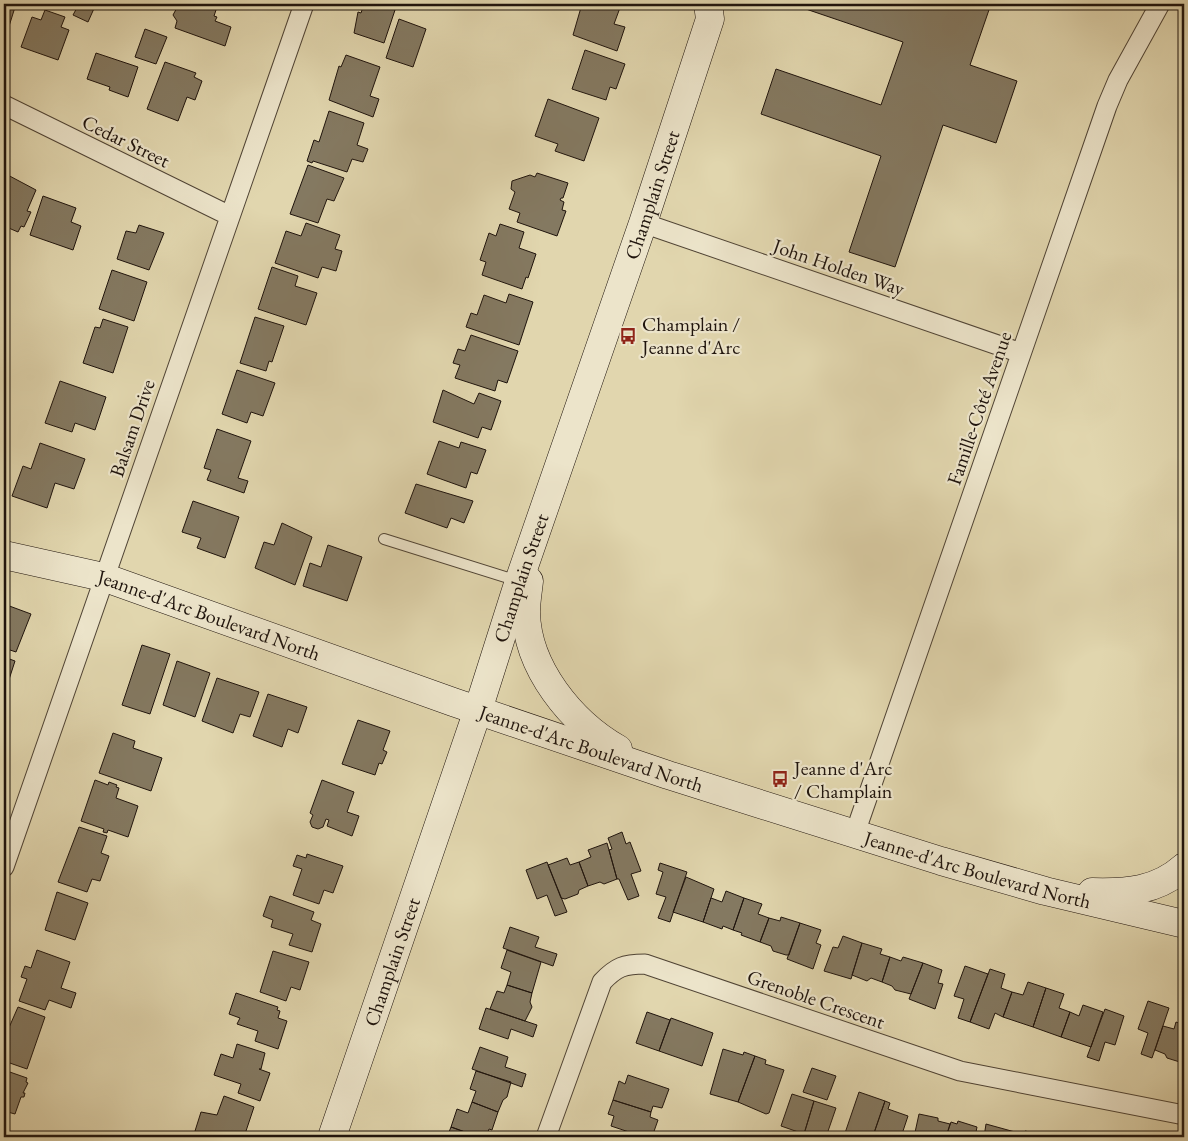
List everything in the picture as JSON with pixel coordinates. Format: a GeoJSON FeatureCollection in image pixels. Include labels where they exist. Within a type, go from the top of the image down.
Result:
{"type":"FeatureCollection","features":[{"type":"Feature","properties":{"kind":"main road","name":"Champlain Street"},"geometry":{"type":"LineString","coordinates":[[332,1137],[478,710],[519,581],[643,224],[714,9]]}},
{"type":"Feature","properties":{"kind":"main road"},"geometry":{"type":"LineString","coordinates":[[534,540],[526,613],[535,655],[551,686],[570,710],[590,730],[636,759],[668,775]]}},
{"type":"Feature","properties":{"kind":"main road","name":"Jeanne-d'Arc Boulevard North"},"geometry":{"type":"LineString","coordinates":[[4,555],[103,577],[668,775],[1045,891],[1184,924]]}},
{"type":"Feature","properties":{"kind":"main road"},"geometry":{"type":"LineString","coordinates":[[1045,891],[1132,891],[1163,883],[1184,866]]}},
{"type":"Feature","properties":{"kind":"street","name":"Balsam Drive"},"geometry":{"type":"LineString","coordinates":[[4,867],[103,577],[304,4]]}},
{"type":"Feature","properties":{"kind":"street","name":"Famille-Côté Avenue"},"geometry":{"type":"LineString","coordinates":[[855,833],[1107,106],[1118,80],[1160,4]]}},
{"type":"Feature","properties":{"kind":"street","name":"Cedar Street"},"geometry":{"type":"LineString","coordinates":[[4,105],[230,216]]}},
{"type":"Feature","properties":{"kind":"street","name":"John Holden Way"},"geometry":{"type":"LineString","coordinates":[[643,224],[1021,353]]}},
{"type":"Feature","properties":{"kind":"street","name":"Grenoble Crescent"},"geometry":{"type":"LineString","coordinates":[[546,1137],[602,982],[614,970],[630,964],[645,964],[960,1072],[1184,1115]]}},
{"type":"Feature","properties":{"kind":"lane"},"geometry":{"type":"LineString","coordinates":[[384,538],[519,581]]}},
{"type":"Feature","properties":{"kind":"building"},"geometry":{"type":"Polygon","coordinates":[[[4,4],[16,4],[5,39],[4,39],[4,4]]]}},
{"type":"Feature","properties":{"kind":"building"},"geometry":{"type":"Polygon","coordinates":[[[79,4],[96,4],[88,22],[73,15],[79,4]]]}},
{"type":"Feature","properties":{"kind":"building"},"geometry":{"type":"Polygon","coordinates":[[[179,4],[218,4],[214,16],[217,17],[215,21],[231,27],[225,46],[175,28],[177,21],[173,15],[179,4]]]}},
{"type":"Feature","properties":{"kind":"building"},"geometry":{"type":"Polygon","coordinates":[[[364,4],[387,4],[396,7],[384,43],[354,33],[358,12],[361,13],[364,4]]]}},
{"type":"Feature","properties":{"kind":"building"},"geometry":{"type":"Polygon","coordinates":[[[582,4],[621,5],[614,24],[625,27],[617,51],[573,35],[582,4]]]}},
{"type":"Feature","properties":{"kind":"building"},"geometry":{"type":"Polygon","coordinates":[[[798,4],[991,4],[970,65],[1017,81],[996,143],[943,125],[895,267],[849,252],[881,156],[761,114],[776,69],[881,105],[903,42],[797,6],[798,4]]]}},
{"type":"Feature","properties":{"kind":"building"},"geometry":{"type":"Polygon","coordinates":[[[45,10],[65,17],[61,27],[69,30],[58,60],[21,47],[32,17],[41,20],[45,10]]]}},
{"type":"Feature","properties":{"kind":"building"},"geometry":{"type":"Polygon","coordinates":[[[399,19],[426,29],[413,67],[386,58],[399,19]]]}},
{"type":"Feature","properties":{"kind":"building"},"geometry":{"type":"Polygon","coordinates":[[[145,29],[167,37],[156,64],[135,57],[145,29]]]}},
{"type":"Feature","properties":{"kind":"building"},"geometry":{"type":"Polygon","coordinates":[[[585,50],[625,64],[616,89],[610,87],[606,100],[572,89],[585,50]]]}},
{"type":"Feature","properties":{"kind":"building"},"geometry":{"type":"Polygon","coordinates":[[[96,53],[138,67],[128,97],[109,90],[110,87],[87,79],[96,53]]]}},
{"type":"Feature","properties":{"kind":"building"},"geometry":{"type":"Polygon","coordinates":[[[346,55],[380,67],[370,96],[379,99],[373,117],[329,100],[339,66],[341,67],[346,55]]]}},
{"type":"Feature","properties":{"kind":"building"},"geometry":{"type":"Polygon","coordinates":[[[165,62],[196,73],[194,77],[202,81],[195,100],[187,97],[178,121],[147,109],[165,62]]]}},
{"type":"Feature","properties":{"kind":"building"},"geometry":{"type":"Polygon","coordinates":[[[548,99],[599,118],[584,161],[555,151],[558,144],[535,136],[548,99]]]}},
{"type":"Feature","properties":{"kind":"building"},"geometry":{"type":"Polygon","coordinates":[[[329,111],[364,123],[357,145],[368,149],[363,162],[352,159],[347,172],[313,161],[312,163],[307,161],[314,140],[319,142],[329,111]]]}},
{"type":"Feature","properties":{"kind":"building"},"geometry":{"type":"Polygon","coordinates":[[[308,165],[344,178],[334,201],[327,199],[318,223],[290,214],[308,165]]]}},
{"type":"Feature","properties":{"kind":"building"},"geometry":{"type":"Polygon","coordinates":[[[4,173],[36,190],[27,211],[31,212],[24,227],[21,226],[18,232],[4,226],[4,173]]]}},
{"type":"Feature","properties":{"kind":"building"},"geometry":{"type":"Polygon","coordinates":[[[537,173],[568,183],[563,198],[560,200],[564,202],[562,210],[566,211],[557,236],[517,222],[520,213],[509,209],[515,192],[511,189],[512,181],[530,175],[535,177],[537,173]]]}},
{"type":"Feature","properties":{"kind":"building"},"geometry":{"type":"Polygon","coordinates":[[[43,196],[76,208],[71,222],[81,226],[73,250],[30,235],[43,196]]]}},
{"type":"Feature","properties":{"kind":"building"},"geometry":{"type":"Polygon","coordinates":[[[306,223],[340,235],[335,249],[342,251],[336,271],[322,267],[318,278],[275,263],[286,231],[301,236],[306,223]]]}},
{"type":"Feature","properties":{"kind":"building"},"geometry":{"type":"Polygon","coordinates":[[[500,224],[524,232],[519,248],[536,254],[522,289],[482,275],[486,262],[480,260],[489,233],[496,236],[500,224]]]}},
{"type":"Feature","properties":{"kind":"building"},"geometry":{"type":"Polygon","coordinates":[[[139,225],[164,233],[149,270],[117,259],[126,231],[136,233],[139,225]]]}},
{"type":"Feature","properties":{"kind":"building"},"geometry":{"type":"Polygon","coordinates":[[[272,267],[298,276],[295,286],[317,293],[306,325],[258,309],[272,267]]]}},
{"type":"Feature","properties":{"kind":"building"},"geometry":{"type":"Polygon","coordinates":[[[112,270],[147,282],[134,321],[99,309],[112,270]]]}},
{"type":"Feature","properties":{"kind":"building"},"geometry":{"type":"Polygon","coordinates":[[[509,294],[533,302],[519,345],[466,327],[471,313],[477,315],[484,295],[506,303],[509,294]]]}},
{"type":"Feature","properties":{"kind":"building"},"geometry":{"type":"Polygon","coordinates":[[[255,317],[284,326],[272,362],[269,361],[266,371],[240,363],[255,317]]]}},
{"type":"Feature","properties":{"kind":"building"},"geometry":{"type":"Polygon","coordinates":[[[103,319],[128,327],[113,373],[83,363],[95,327],[100,328],[103,319]]]}},
{"type":"Feature","properties":{"kind":"building"},"geometry":{"type":"Polygon","coordinates":[[[471,335],[518,351],[507,383],[498,380],[495,391],[455,378],[460,365],[453,363],[458,349],[465,351],[471,335]]]}},
{"type":"Feature","properties":{"kind":"building"},"geometry":{"type":"Polygon","coordinates":[[[237,370],[275,383],[263,416],[251,412],[247,423],[222,414],[237,370]]]}},
{"type":"Feature","properties":{"kind":"building"},"geometry":{"type":"Polygon","coordinates":[[[60,381],[106,397],[95,430],[75,423],[72,432],[45,423],[60,381]]]}},
{"type":"Feature","properties":{"kind":"building"},"geometry":{"type":"Polygon","coordinates":[[[443,390],[474,404],[479,393],[501,401],[491,430],[482,427],[478,438],[433,422],[443,390]]]}},
{"type":"Feature","properties":{"kind":"building"},"geometry":{"type":"Polygon","coordinates":[[[217,429],[251,441],[238,478],[248,481],[244,493],[207,480],[211,470],[204,468],[217,429]]]}},
{"type":"Feature","properties":{"kind":"building"},"geometry":{"type":"Polygon","coordinates":[[[439,441],[459,448],[461,442],[486,450],[477,474],[471,472],[466,488],[427,474],[439,441]]]}},
{"type":"Feature","properties":{"kind":"building"},"geometry":{"type":"Polygon","coordinates":[[[40,443],[85,459],[74,489],[55,483],[47,508],[12,496],[23,466],[31,469],[40,443]]]}},
{"type":"Feature","properties":{"kind":"building"},"geometry":{"type":"Polygon","coordinates":[[[416,484],[473,501],[464,523],[451,518],[447,528],[405,513],[416,484]]]}},
{"type":"Feature","properties":{"kind":"building"},"geometry":{"type":"Polygon","coordinates":[[[193,501],[239,517],[225,558],[197,548],[201,538],[182,532],[193,501]]]}},
{"type":"Feature","properties":{"kind":"building"},"geometry":{"type":"Polygon","coordinates":[[[282,523],[312,537],[295,585],[255,568],[264,542],[274,545],[282,523]]]}},
{"type":"Feature","properties":{"kind":"building"},"geometry":{"type":"Polygon","coordinates":[[[328,545],[362,557],[347,601],[303,586],[310,563],[321,567],[328,545]]]}},
{"type":"Feature","properties":{"kind":"building"},"geometry":{"type":"Polygon","coordinates":[[[4,604],[31,614],[16,652],[4,648],[4,604]]]}},
{"type":"Feature","properties":{"kind":"building"},"geometry":{"type":"Polygon","coordinates":[[[142,645],[170,654],[150,714],[122,705],[142,645]]]}},
{"type":"Feature","properties":{"kind":"building"},"geometry":{"type":"Polygon","coordinates":[[[4,657],[15,661],[4,695],[4,657]]]}},
{"type":"Feature","properties":{"kind":"building"},"geometry":{"type":"Polygon","coordinates":[[[177,661],[210,673],[195,717],[163,705],[177,661]]]}},
{"type":"Feature","properties":{"kind":"building"},"geometry":{"type":"Polygon","coordinates":[[[217,678],[259,692],[250,717],[240,714],[233,733],[202,721],[217,678]]]}},
{"type":"Feature","properties":{"kind":"building"},"geometry":{"type":"Polygon","coordinates":[[[268,694],[307,707],[298,733],[288,729],[282,747],[253,736],[268,694]]]}},
{"type":"Feature","properties":{"kind":"building"},"geometry":{"type":"Polygon","coordinates":[[[358,720],[390,731],[383,750],[387,752],[382,764],[379,763],[375,775],[342,764],[358,720]]]}},
{"type":"Feature","properties":{"kind":"building"},"geometry":{"type":"Polygon","coordinates":[[[113,733],[135,741],[133,748],[162,758],[151,791],[99,773],[113,733]]]}},
{"type":"Feature","properties":{"kind":"building"},"geometry":{"type":"Polygon","coordinates":[[[95,780],[108,785],[109,782],[117,785],[116,787],[119,788],[116,798],[138,806],[128,837],[108,830],[107,833],[103,832],[104,829],[81,821],[95,780]]]}},
{"type":"Feature","properties":{"kind":"building"},"geometry":{"type":"Polygon","coordinates":[[[322,780],[354,792],[347,812],[359,816],[352,836],[327,826],[329,820],[326,819],[323,827],[318,829],[312,827],[310,822],[313,815],[310,813],[322,780]]]}},
{"type":"Feature","properties":{"kind":"building"},"geometry":{"type":"Polygon","coordinates":[[[79,827],[107,836],[101,853],[109,856],[100,881],[92,879],[87,892],[58,882],[79,827]]]}},
{"type":"Feature","properties":{"kind":"building"},"geometry":{"type":"Polygon","coordinates":[[[622,832],[626,844],[630,842],[641,871],[631,874],[639,896],[628,900],[619,879],[617,879],[609,850],[612,849],[608,838],[622,832]]]}},
{"type":"Feature","properties":{"kind":"building"},"geometry":{"type":"Polygon","coordinates":[[[607,843],[617,879],[604,884],[600,882],[588,886],[579,862],[591,857],[588,850],[607,843]]]}},
{"type":"Feature","properties":{"kind":"building"},"geometry":{"type":"Polygon","coordinates":[[[307,854],[343,866],[333,893],[324,890],[319,904],[293,895],[302,869],[293,866],[297,855],[306,858],[307,854]]]}},
{"type":"Feature","properties":{"kind":"building"},"geometry":{"type":"Polygon","coordinates":[[[567,858],[570,865],[579,862],[588,886],[579,890],[578,894],[565,899],[561,898],[548,865],[567,858]]]}},
{"type":"Feature","properties":{"kind":"building"},"geometry":{"type":"Polygon","coordinates":[[[547,862],[567,912],[555,916],[547,895],[537,899],[526,870],[547,862]]]}},
{"type":"Feature","properties":{"kind":"building"},"geometry":{"type":"Polygon","coordinates":[[[660,863],[687,872],[670,922],[658,918],[666,897],[656,894],[663,872],[658,870],[660,863]]]}},
{"type":"Feature","properties":{"kind":"building"},"geometry":{"type":"Polygon","coordinates":[[[686,877],[714,889],[703,922],[673,912],[686,877]]]}},
{"type":"Feature","properties":{"kind":"building"},"geometry":{"type":"Polygon","coordinates":[[[726,891],[744,898],[733,930],[723,926],[722,929],[703,922],[711,898],[722,902],[726,891]]]}},
{"type":"Feature","properties":{"kind":"building"},"geometry":{"type":"Polygon","coordinates":[[[57,892],[88,903],[75,940],[45,930],[57,892]]]}},
{"type":"Feature","properties":{"kind":"building"},"geometry":{"type":"Polygon","coordinates":[[[270,896],[314,912],[311,920],[321,924],[312,952],[289,945],[293,934],[271,927],[273,920],[263,916],[270,896]]]}},
{"type":"Feature","properties":{"kind":"building"},"geometry":{"type":"Polygon","coordinates":[[[744,898],[762,904],[758,914],[769,918],[760,942],[733,930],[744,898]]]}},
{"type":"Feature","properties":{"kind":"building"},"geometry":{"type":"Polygon","coordinates":[[[781,917],[800,923],[789,955],[773,951],[771,946],[760,942],[769,918],[780,921],[781,917]]]}},
{"type":"Feature","properties":{"kind":"building"},"geometry":{"type":"Polygon","coordinates":[[[800,923],[821,930],[816,943],[821,945],[813,969],[787,959],[800,923]]]}},
{"type":"Feature","properties":{"kind":"building"},"geometry":{"type":"Polygon","coordinates":[[[510,927],[539,937],[535,947],[557,954],[553,966],[503,948],[510,927]]]}},
{"type":"Feature","properties":{"kind":"building"},"geometry":{"type":"Polygon","coordinates":[[[843,936],[862,943],[851,979],[824,971],[833,947],[838,948],[843,936]]]}},
{"type":"Feature","properties":{"kind":"building"},"geometry":{"type":"Polygon","coordinates":[[[862,943],[882,949],[880,954],[890,957],[882,982],[871,978],[867,981],[852,975],[862,943]]]}},
{"type":"Feature","properties":{"kind":"building"},"geometry":{"type":"Polygon","coordinates":[[[37,950],[70,962],[61,988],[76,993],[71,1008],[49,1000],[45,1010],[19,1001],[27,979],[21,977],[25,966],[31,968],[37,950]]]}},
{"type":"Feature","properties":{"kind":"building"},"geometry":{"type":"Polygon","coordinates":[[[507,950],[541,962],[532,993],[507,985],[511,972],[501,968],[507,950]]]}},
{"type":"Feature","properties":{"kind":"building"},"geometry":{"type":"Polygon","coordinates":[[[273,951],[309,962],[300,990],[291,987],[286,1001],[260,992],[273,951]]]}},
{"type":"Feature","properties":{"kind":"building"},"geometry":{"type":"Polygon","coordinates":[[[890,957],[901,961],[903,957],[923,963],[911,994],[895,990],[892,986],[882,982],[890,957]]]}},
{"type":"Feature","properties":{"kind":"building"},"geometry":{"type":"Polygon","coordinates":[[[923,963],[942,970],[938,983],[943,984],[935,1009],[909,999],[923,963]]]}},
{"type":"Feature","properties":{"kind":"building"},"geometry":{"type":"Polygon","coordinates":[[[965,966],[988,974],[970,1022],[958,1018],[964,999],[954,996],[965,966]]]}},
{"type":"Feature","properties":{"kind":"building"},"geometry":{"type":"Polygon","coordinates":[[[990,969],[1005,974],[1001,988],[1012,992],[1003,1017],[995,1013],[989,1029],[970,1022],[990,969]]]}},
{"type":"Feature","properties":{"kind":"building"},"geometry":{"type":"Polygon","coordinates":[[[1028,982],[1046,988],[1033,1027],[1003,1017],[1012,992],[1023,995],[1028,982]]]}},
{"type":"Feature","properties":{"kind":"building"},"geometry":{"type":"Polygon","coordinates":[[[507,985],[532,993],[530,1002],[532,1007],[525,1021],[490,1009],[497,991],[504,993],[507,985]]]}},
{"type":"Feature","properties":{"kind":"building"},"geometry":{"type":"Polygon","coordinates":[[[1046,988],[1064,994],[1059,1008],[1070,1012],[1061,1037],[1033,1027],[1046,988]]]}},
{"type":"Feature","properties":{"kind":"building"},"geometry":{"type":"Polygon","coordinates":[[[236,993],[278,1007],[277,1010],[280,1011],[278,1018],[287,1021],[278,1049],[255,1041],[258,1031],[237,1024],[240,1018],[229,1014],[236,993]]]}},
{"type":"Feature","properties":{"kind":"building"},"geometry":{"type":"Polygon","coordinates":[[[1148,1001],[1169,1008],[1152,1058],[1141,1054],[1148,1033],[1138,1029],[1148,1001]]]}},
{"type":"Feature","properties":{"kind":"building"},"geometry":{"type":"Polygon","coordinates":[[[1083,1005],[1103,1012],[1091,1047],[1061,1037],[1070,1012],[1079,1016],[1083,1005]]]}},
{"type":"Feature","properties":{"kind":"building"},"geometry":{"type":"Polygon","coordinates":[[[18,1007],[45,1017],[27,1069],[4,1061],[4,1039],[18,1007]]]}},
{"type":"Feature","properties":{"kind":"building"},"geometry":{"type":"Polygon","coordinates":[[[486,1008],[537,1025],[533,1037],[511,1029],[508,1039],[479,1029],[486,1008]]]}},
{"type":"Feature","properties":{"kind":"building"},"geometry":{"type":"Polygon","coordinates":[[[1105,1009],[1124,1016],[1115,1045],[1105,1042],[1099,1061],[1087,1057],[1105,1009]]]}},
{"type":"Feature","properties":{"kind":"building"},"geometry":{"type":"Polygon","coordinates":[[[647,1012],[670,1020],[659,1051],[636,1043],[647,1012]]]}},
{"type":"Feature","properties":{"kind":"building"},"geometry":{"type":"Polygon","coordinates":[[[671,1018],[713,1033],[702,1066],[659,1051],[671,1018]]]}},
{"type":"Feature","properties":{"kind":"building"},"geometry":{"type":"Polygon","coordinates":[[[1176,1022],[1184,1025],[1183,1063],[1167,1058],[1165,1054],[1155,1050],[1163,1026],[1174,1029],[1176,1022]]]}},
{"type":"Feature","properties":{"kind":"building"},"geometry":{"type":"Polygon","coordinates":[[[237,1044],[265,1053],[261,1069],[259,1069],[270,1073],[260,1101],[238,1093],[241,1084],[214,1075],[221,1054],[233,1058],[237,1044]]]}},
{"type":"Feature","properties":{"kind":"building"},"geometry":{"type":"Polygon","coordinates":[[[480,1047],[508,1057],[505,1067],[526,1074],[522,1087],[472,1069],[480,1047]]]}},
{"type":"Feature","properties":{"kind":"building"},"geometry":{"type":"Polygon","coordinates":[[[723,1049],[743,1055],[744,1052],[755,1056],[738,1102],[710,1094],[723,1049]]]}},
{"type":"Feature","properties":{"kind":"building"},"geometry":{"type":"Polygon","coordinates":[[[755,1056],[766,1060],[765,1064],[784,1070],[769,1113],[766,1114],[738,1102],[755,1056]]]}},
{"type":"Feature","properties":{"kind":"building"},"geometry":{"type":"Polygon","coordinates":[[[812,1068],[836,1076],[827,1100],[803,1092],[812,1068]]]}},
{"type":"Feature","properties":{"kind":"building"},"geometry":{"type":"Polygon","coordinates":[[[4,1070],[27,1078],[26,1082],[28,1083],[23,1093],[25,1093],[24,1097],[21,1097],[15,1114],[4,1111],[4,1070]]]}},
{"type":"Feature","properties":{"kind":"building"},"geometry":{"type":"Polygon","coordinates":[[[476,1071],[511,1082],[507,1097],[503,1100],[498,1112],[472,1102],[476,1091],[470,1089],[476,1071]]]}},
{"type":"Feature","properties":{"kind":"building"},"geometry":{"type":"Polygon","coordinates":[[[628,1075],[669,1089],[662,1108],[653,1106],[651,1112],[613,1100],[619,1081],[625,1084],[628,1075]]]}},
{"type":"Feature","properties":{"kind":"building"},"geometry":{"type":"Polygon","coordinates":[[[859,1092],[885,1101],[873,1136],[867,1134],[866,1137],[846,1137],[844,1136],[859,1092]]]}},
{"type":"Feature","properties":{"kind":"building"},"geometry":{"type":"Polygon","coordinates":[[[792,1094],[814,1101],[804,1134],[781,1126],[792,1094]]]}},
{"type":"Feature","properties":{"kind":"building"},"geometry":{"type":"Polygon","coordinates":[[[224,1096],[254,1107],[244,1137],[207,1137],[195,1131],[201,1112],[217,1115],[224,1096]]]}},
{"type":"Feature","properties":{"kind":"building"},"geometry":{"type":"Polygon","coordinates":[[[613,1100],[651,1112],[650,1117],[658,1120],[652,1137],[644,1137],[611,1126],[614,1116],[608,1114],[613,1100]]]}},
{"type":"Feature","properties":{"kind":"building"},"geometry":{"type":"Polygon","coordinates":[[[814,1101],[836,1108],[826,1137],[813,1137],[804,1134],[814,1101]]]}},
{"type":"Feature","properties":{"kind":"building"},"geometry":{"type":"Polygon","coordinates":[[[885,1101],[890,1103],[888,1109],[908,1116],[901,1137],[873,1136],[885,1101]]]}},
{"type":"Feature","properties":{"kind":"building"},"geometry":{"type":"Polygon","coordinates":[[[472,1102],[498,1112],[492,1130],[489,1129],[486,1137],[479,1137],[451,1127],[457,1109],[468,1113],[472,1102]]]}},
{"type":"Feature","properties":{"kind":"building"},"geometry":{"type":"Polygon","coordinates":[[[919,1114],[938,1118],[938,1121],[950,1124],[946,1137],[914,1137],[919,1114]]]}},
{"type":"Feature","properties":{"kind":"building"},"geometry":{"type":"Polygon","coordinates":[[[958,1121],[977,1127],[975,1137],[946,1137],[951,1122],[957,1124],[958,1121]]]}},
{"type":"Feature","properties":{"kind":"building"},"geometry":{"type":"Polygon","coordinates":[[[986,1124],[1015,1132],[1014,1137],[984,1137],[986,1124]]]}},
{"type":"Feature","properties":{"kind":"building"},"geometry":{"type":"Polygon","coordinates":[[[451,1127],[479,1137],[447,1137],[451,1127]]]}},
{"type":"Feature","properties":{"kind":"building"},"geometry":{"type":"Polygon","coordinates":[[[1025,1131],[1044,1135],[1043,1137],[1014,1137],[1015,1132],[1024,1134],[1025,1131]]]}},
{"type":"Feature","properties":{"kind":"building"},"geometry":{"type":"Polygon","coordinates":[[[601,1133],[613,1137],[600,1137],[601,1133]]]}},
{"type":"Feature","properties":{"kind":"place","name":"Champlain / Jeanne d'Arc"},"geometry":{"type":"Point","coordinates":[628,336]}},
{"type":"Feature","properties":{"kind":"place","name":"Jeanne d'Arc / Champlain"},"geometry":{"type":"Point","coordinates":[780,779]}}]}
